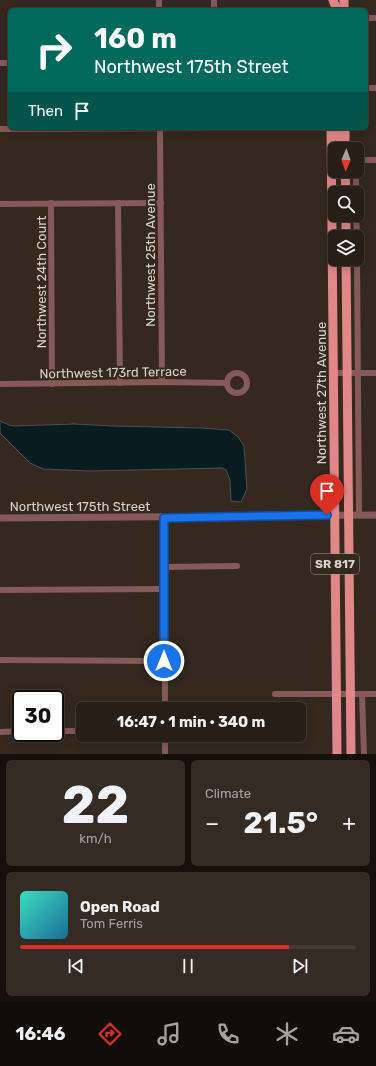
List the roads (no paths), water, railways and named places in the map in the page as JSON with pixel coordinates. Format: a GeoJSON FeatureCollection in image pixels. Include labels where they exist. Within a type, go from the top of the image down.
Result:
{"type":"FeatureCollection","features":[{"type":"Feature","properties":{"kind":"main road","name":"Northwest 27th Avenue"},"geometry":{"type":"LineString","coordinates":[[331,130],[333,230]]}},
{"type":"Feature","properties":{"kind":"main road"},"geometry":{"type":"LineString","coordinates":[[333,130],[338,135],[341,142]]}},
{"type":"Feature","properties":{"kind":"main road"},"geometry":{"type":"LineString","coordinates":[[344,142],[345,130]]}},
{"type":"Feature","properties":{"kind":"main road","name":"Northwest 27th Avenue"},"geometry":{"type":"LineString","coordinates":[[334,266],[337,754]]}},
{"type":"Feature","properties":{"kind":"main road","name":"Northwest 27th Avenue"},"geometry":{"type":"LineString","coordinates":[[346,266],[351,754]]}},
{"type":"Feature","properties":{"kind":"street","name":"Northwest 25th Avenue"},"geometry":{"type":"LineString","coordinates":[[160,130],[162,382]]}},
{"type":"Feature","properties":{"kind":"street"},"geometry":{"type":"LineString","coordinates":[[364,160],[376,160]]}},
{"type":"Feature","properties":{"kind":"street"},"geometry":{"type":"LineString","coordinates":[[118,202],[120,383]]}},
{"type":"Feature","properties":{"kind":"street"},"geometry":{"type":"LineString","coordinates":[[0,204],[118,202],[161,203]]}},
{"type":"Feature","properties":{"kind":"street","name":"Northwest 24th Court"},"geometry":{"type":"LineString","coordinates":[[51,203],[52,384]]}},
{"type":"Feature","properties":{"kind":"street"},"geometry":{"type":"LineString","coordinates":[[357,266],[359,515]]}},
{"type":"Feature","properties":{"kind":"street"},"geometry":{"type":"LineString","coordinates":[[334,373],[376,373]]}},
{"type":"Feature","properties":{"kind":"street","name":"Northwest 173rd Terrace"},"geometry":{"type":"LineString","coordinates":[[0,384],[162,382],[226,383]]}},
{"type":"Feature","properties":{"kind":"street","name":"Northwest 175th Street"},"geometry":{"type":"LineString","coordinates":[[0,518],[164,518],[376,515]]}},
{"type":"Feature","properties":{"kind":"street"},"geometry":{"type":"LineString","coordinates":[[164,518],[165,702]]}},
{"type":"Feature","properties":{"kind":"street"},"geometry":{"type":"LineString","coordinates":[[164,567],[237,566]]}},
{"type":"Feature","properties":{"kind":"street"},"geometry":{"type":"LineString","coordinates":[[0,590],[165,589]]}},
{"type":"Feature","properties":{"kind":"street"},"geometry":{"type":"LineString","coordinates":[[0,660],[164,661]]}},
{"type":"Feature","properties":{"kind":"street"},"geometry":{"type":"LineString","coordinates":[[276,694],[376,694]]}},
{"type":"Feature","properties":{"kind":"street"},"geometry":{"type":"LineString","coordinates":[[362,694],[364,754]]}},
{"type":"Feature","properties":{"kind":"street"},"geometry":{"type":"LineString","coordinates":[[64,731],[76,731]]}},
{"type":"Feature","properties":{"kind":"street"},"geometry":{"type":"LineString","coordinates":[[0,732],[12,732]]}},
{"type":"Feature","properties":{"kind":"street"},"geometry":{"type":"LineString","coordinates":[[165,742],[165,754]]}}]}
